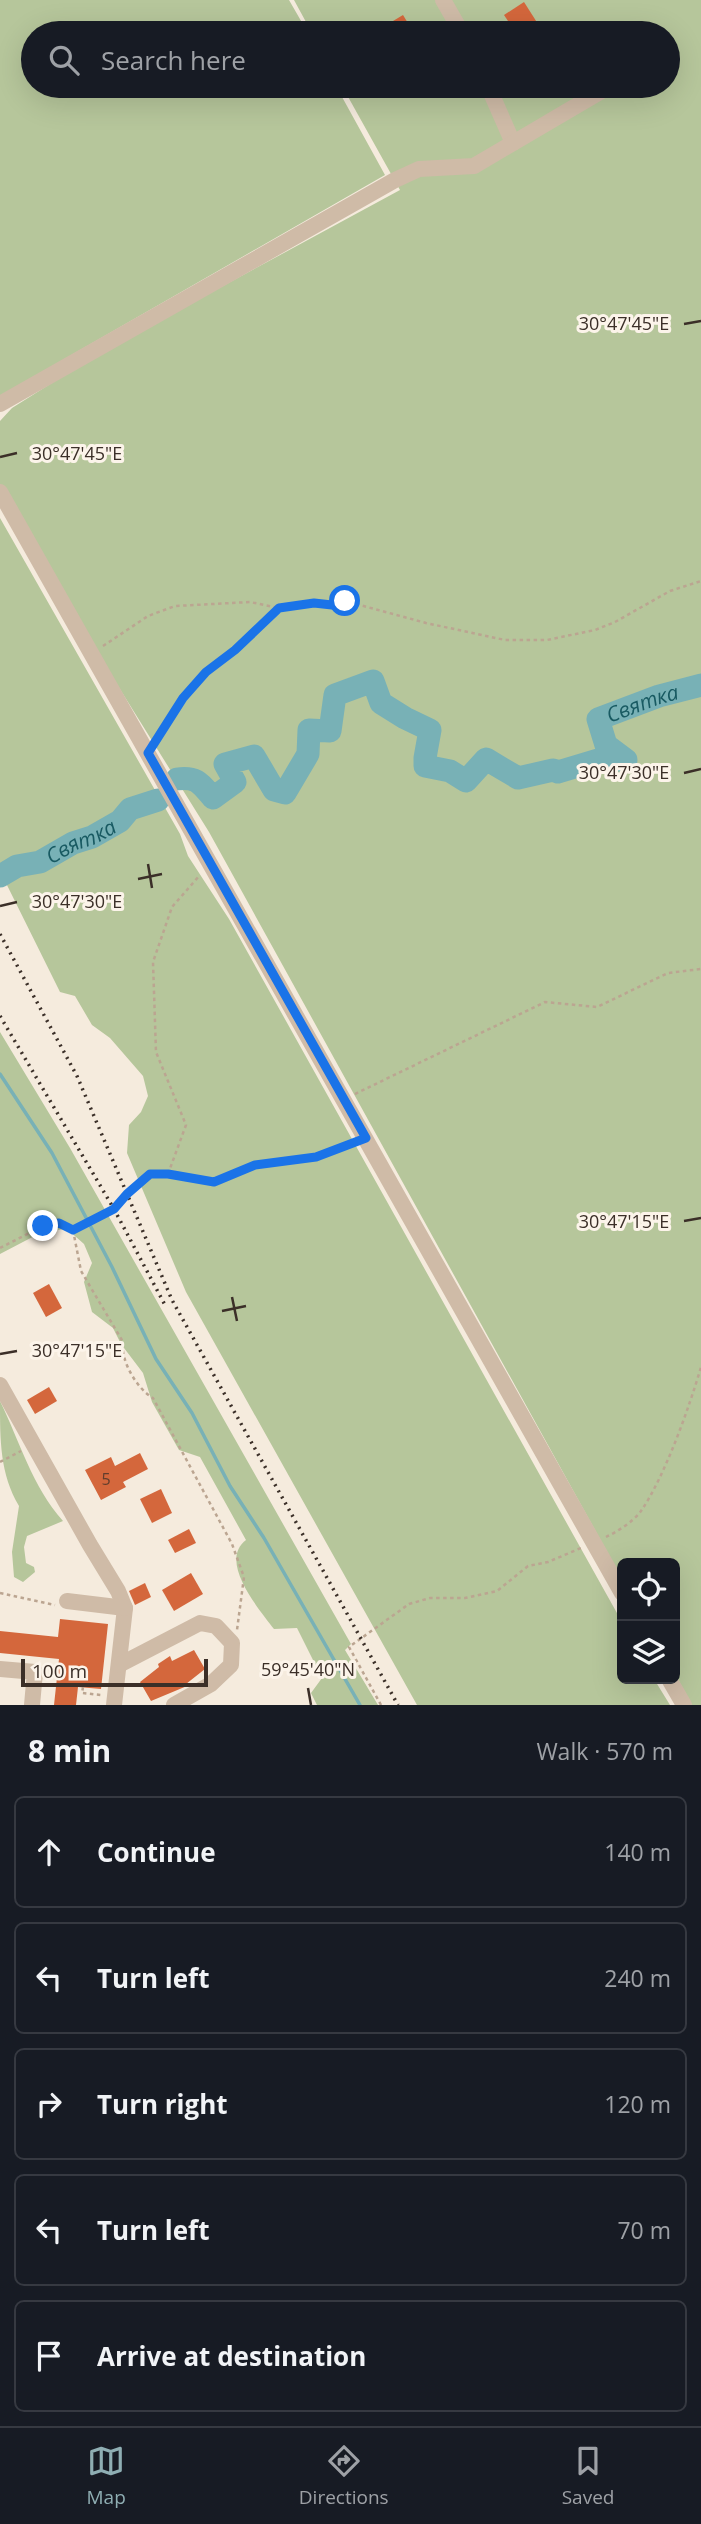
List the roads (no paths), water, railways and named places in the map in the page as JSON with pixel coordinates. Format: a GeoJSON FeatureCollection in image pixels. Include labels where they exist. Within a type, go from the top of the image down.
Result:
{"type":"FeatureCollection","features":[{"type":"Feature","properties":{"kind":"street"},"geometry":{"type":"LineString","coordinates":[[443,0],[456,21]]}},
{"type":"Feature","properties":{"kind":"street"},"geometry":{"type":"LineString","coordinates":[[493,98],[513,142]]}},
{"type":"Feature","properties":{"kind":"street"},"geometry":{"type":"LineString","coordinates":[[0,404],[395,180],[419,169],[474,166],[589,98]]}},
{"type":"Feature","properties":{"kind":"street"},"geometry":{"type":"LineString","coordinates":[[0,492],[617,1584]]}},
{"type":"Feature","properties":{"kind":"street"},"geometry":{"type":"LineString","coordinates":[[0,1385],[118,1591],[125,1608],[114,1701]]}},
{"type":"Feature","properties":{"kind":"street"},"geometry":{"type":"LineString","coordinates":[[66,1601],[125,1608]]}},
{"type":"Feature","properties":{"kind":"street"},"geometry":{"type":"LineString","coordinates":[[119,1665],[200,1623],[216,1626],[232,1643],[231,1665],[211,1684],[174,1705]]}},
{"type":"Feature","properties":{"kind":"street"},"geometry":{"type":"LineString","coordinates":[[0,1669],[35,1672],[32,1705]]}},
{"type":"Feature","properties":{"kind":"street"},"geometry":{"type":"LineString","coordinates":[[672,1684],[684,1705]]}},
{"type":"Feature","properties":{"kind":"waterway","name":"Святка"},"geometry":{"type":"LineString","coordinates":[[177,779],[194,780],[213,798],[235,782],[225,764],[254,756],[274,790],[285,793],[308,754],[309,730],[330,731],[335,695],[373,681],[381,703],[430,730],[425,766],[450,771],[466,781],[486,759],[518,778],[553,770],[558,772],[598,760],[626,760],[606,745],[598,719],[659,696],[701,685]]}},
{"type":"Feature","properties":{"kind":"waterway","name":"Святка"},"geometry":{"type":"LineString","coordinates":[[0,876],[17,866],[40,862],[73,843],[92,837],[120,821],[130,809],[158,800]]}},
{"type":"Feature","properties":{"kind":"waterway"},"geometry":{"type":"LineString","coordinates":[[0,1074],[52,1153],[112,1267],[156,1359],[192,1413],[230,1486],[264,1538],[360,1705]]}},
{"type":"Feature","properties":{"kind":"railway"},"geometry":{"type":"LineString","coordinates":[[0,934],[77,1076],[172,1300],[398,1705]]}},
{"type":"Feature","properties":{"kind":"railway"},"geometry":{"type":"LineString","coordinates":[[0,1016],[114,1209],[165,1305]]}}]}
